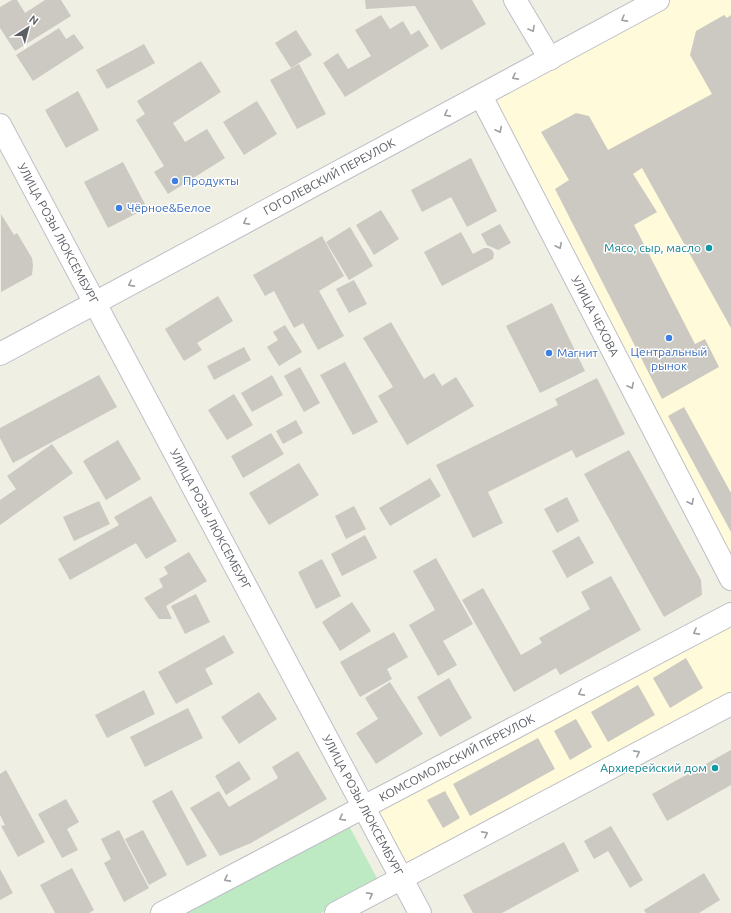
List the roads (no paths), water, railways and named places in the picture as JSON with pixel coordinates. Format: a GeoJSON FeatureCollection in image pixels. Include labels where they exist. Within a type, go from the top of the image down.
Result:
{"type":"FeatureCollection","features":[{"type":"Feature","properties":{"kind":"street"},"geometry":{"type":"LineString","coordinates":[[515,0],[550,59]]}},
{"type":"Feature","properties":{"kind":"street","name":"ГОГОЛЕВСКИЙ ПЕРЕУЛОК"},"geometry":{"type":"LineString","coordinates":[[0,354],[658,0]]}},
{"type":"Feature","properties":{"kind":"street","name":"УЛИЦА ЧЕХОВА"},"geometry":{"type":"LineString","coordinates":[[481,96],[731,579]]}},
{"type":"Feature","properties":{"kind":"street","name":"УЛИЦА РОЗЫ ЛЮКСЕМБУРГ"},"geometry":{"type":"LineString","coordinates":[[0,125],[420,913]]}},
{"type":"Feature","properties":{"kind":"street","name":"КОМСОМОЛЬСКИЙ ПЕРЕУЛОК"},"geometry":{"type":"LineString","coordinates":[[162,913],[731,614]]}},
{"type":"Feature","properties":{"kind":"street"},"geometry":{"type":"LineString","coordinates":[[336,913],[731,704]]}},
{"type":"Feature","properties":{"kind":"place","name":"Продукты"},"geometry":{"type":"Point","coordinates":[175,181]}},
{"type":"Feature","properties":{"kind":"place","name":"Чёрное&Белое"},"geometry":{"type":"Point","coordinates":[119,208]}},
{"type":"Feature","properties":{"kind":"place","name":"Мясо, сыр, масло"},"geometry":{"type":"Point","coordinates":[709,248]}},
{"type":"Feature","properties":{"kind":"place","name":"Центральный рынок"},"geometry":{"type":"Point","coordinates":[669,338]}},
{"type":"Feature","properties":{"kind":"place","name":"Магнит"},"geometry":{"type":"Point","coordinates":[549,353]}},
{"type":"Feature","properties":{"kind":"place","name":"Архиерейский дом"},"geometry":{"type":"Point","coordinates":[715,768]}}]}
